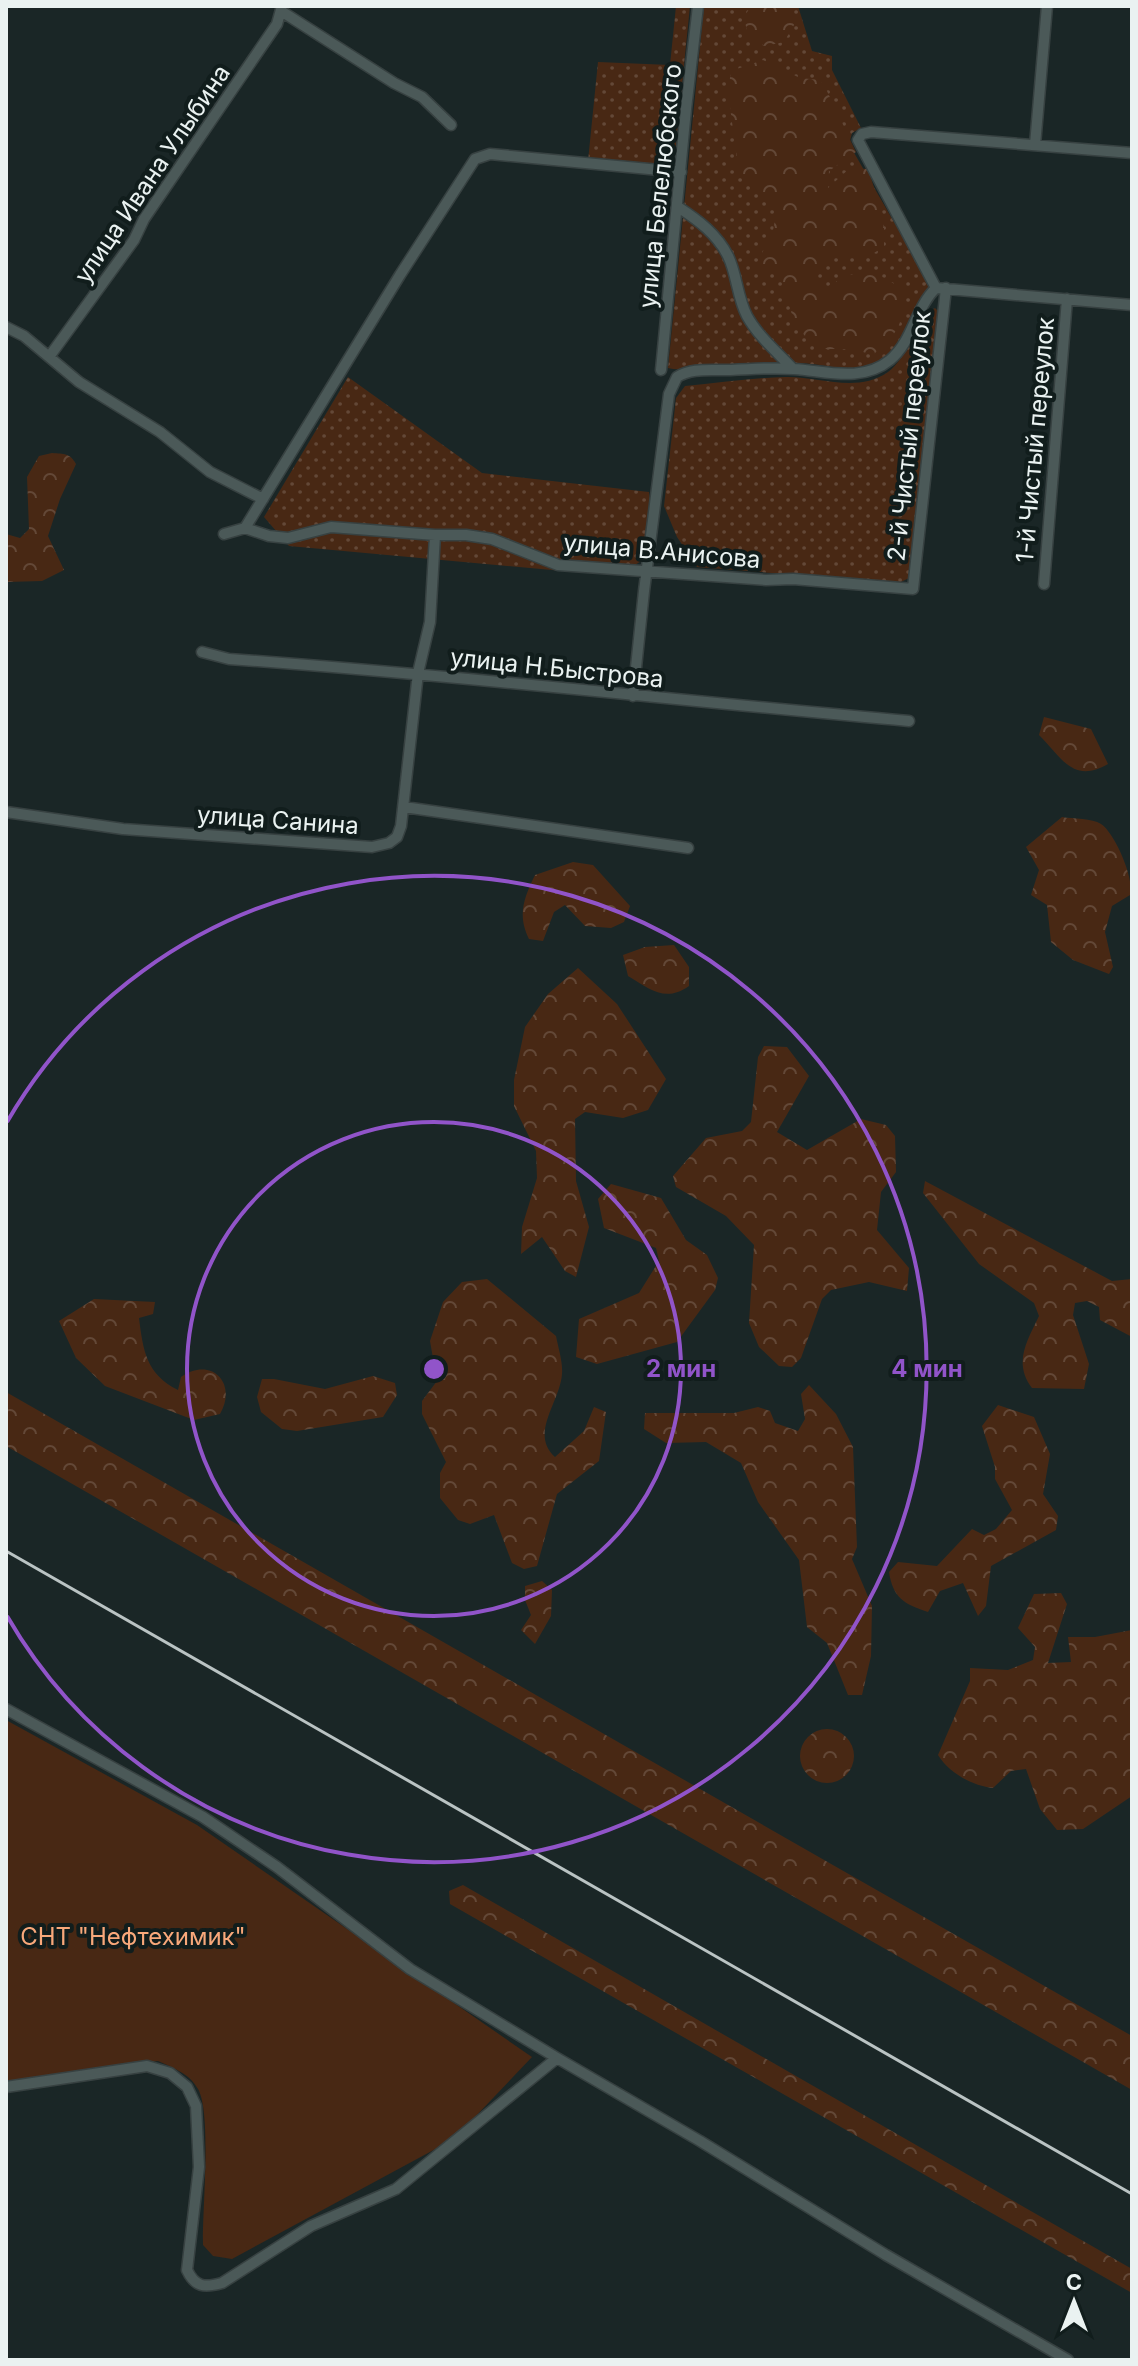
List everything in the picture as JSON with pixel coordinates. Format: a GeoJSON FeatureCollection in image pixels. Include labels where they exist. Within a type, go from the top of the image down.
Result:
{"type":"FeatureCollection","features":[{"type":"Feature","properties":{"kind":"street","name":"улица Белелюбского"},"geometry":{"type":"LineString","coordinates":[[661,370],[698,6]]}},
{"type":"Feature","properties":{"kind":"street"},"geometry":{"type":"LineString","coordinates":[[1035,145],[1047,6]]}},
{"type":"Feature","properties":{"kind":"street"},"geometry":{"type":"LineString","coordinates":[[282,8],[394,83],[422,97],[451,125]]}},
{"type":"Feature","properties":{"kind":"street","name":"улица Ивана Улыбина"},"geometry":{"type":"LineString","coordinates":[[49,357],[134,240],[144,219],[277,24],[282,8]]}},
{"type":"Feature","properties":{"kind":"street"},"geometry":{"type":"LineString","coordinates":[[941,288],[858,140],[862,134],[871,132],[1132,153]]}},
{"type":"Feature","properties":{"kind":"street"},"geometry":{"type":"LineString","coordinates":[[245,528],[400,275],[470,166],[482,156],[490,154],[681,172]]}},
{"type":"Feature","properties":{"kind":"street"},"geometry":{"type":"LineString","coordinates":[[678,207],[716,237],[728,256],[746,313],[755,328],[793,369]]}},
{"type":"Feature","properties":{"kind":"street"},"geometry":{"type":"LineString","coordinates":[[633,696],[669,394],[677,377],[696,371],[793,369],[844,375],[867,372],[888,362],[903,347],[926,298],[941,288],[1132,305]]}},
{"type":"Feature","properties":{"kind":"street","name":"2-й Чистый переулок"},"geometry":{"type":"LineString","coordinates":[[913,589],[941,288]]}},
{"type":"Feature","properties":{"kind":"street","name":"1-й Чистый переулок"},"geometry":{"type":"LineString","coordinates":[[1044,584],[1067,299]]}},
{"type":"Feature","properties":{"kind":"street"},"geometry":{"type":"LineString","coordinates":[[6,327],[24,336],[79,382],[160,432],[210,472],[263,499]]}},
{"type":"Feature","properties":{"kind":"street","name":"улица В.Анисова"},"geometry":{"type":"LineString","coordinates":[[224,534],[245,528],[288,538],[331,527],[492,539],[558,565],[913,589]]}},
{"type":"Feature","properties":{"kind":"street","name":"улица Санина"},"geometry":{"type":"LineString","coordinates":[[6,812],[123,829],[381,846],[389,843],[397,837],[404,807],[418,673],[430,622],[435,535]]}},
{"type":"Feature","properties":{"kind":"street","name":"улица Н.Быстрова"},"geometry":{"type":"LineString","coordinates":[[202,652],[229,659],[418,673],[909,721]]}},
{"type":"Feature","properties":{"kind":"street"},"geometry":{"type":"LineString","coordinates":[[404,807],[688,848]]}},
{"type":"Feature","properties":{"kind":"street"},"geometry":{"type":"LineString","coordinates":[[6,1709],[203,1817],[277,1867],[410,1969],[886,2255],[1068,2360]]}},
{"type":"Feature","properties":{"kind":"street"},"geometry":{"type":"LineString","coordinates":[[6,2087],[147,2066],[170,2073],[187,2087],[196,2106],[199,2167],[187,2270],[192,2280],[202,2286],[211,2286],[222,2283],[311,2226],[396,2189],[557,2058]]}},
{"type":"Feature","properties":{"kind":"green space"},"geometry":{"type":"Polygon","coordinates":[[[676,6],[690,6],[675,154],[671,162],[660,166],[588,161],[598,62],[670,65],[676,6]]]}},
{"type":"Feature","properties":{"kind":"green space"},"geometry":{"type":"Polygon","coordinates":[[[704,6],[798,6],[812,51],[832,56],[832,70],[861,128],[852,133],[849,144],[932,288],[897,346],[871,365],[850,369],[789,363],[668,368],[704,6]]]}},
{"type":"Feature","properties":{"kind":"green space"},"geometry":{"type":"Polygon","coordinates":[[[751,6],[790,7],[794,25],[784,42],[765,46],[748,36],[744,17],[751,6]]]}},
{"type":"Feature","properties":{"kind":"green space"},"geometry":{"type":"Polygon","coordinates":[[[763,60],[800,78],[820,80],[826,89],[856,152],[829,171],[828,188],[850,168],[868,169],[884,218],[884,247],[867,257],[825,256],[815,284],[824,289],[845,277],[863,272],[881,276],[902,289],[901,320],[895,333],[873,355],[853,349],[817,349],[795,325],[780,274],[760,272],[758,261],[773,231],[778,203],[757,192],[738,167],[728,92],[731,71],[763,60]]]}},
{"type":"Feature","properties":{"kind":"green space"},"geometry":{"type":"Polygon","coordinates":[[[935,308],[939,312],[909,578],[899,583],[697,567],[677,537],[664,506],[676,398],[685,386],[785,377],[850,383],[876,378],[895,366],[924,319],[935,308]]]}},
{"type":"Feature","properties":{"kind":"green space"},"geometry":{"type":"Polygon","coordinates":[[[348,377],[482,473],[649,492],[651,508],[641,561],[632,567],[590,564],[563,571],[289,546],[264,517],[348,377]]]}},
{"type":"Feature","properties":{"kind":"green space"},"geometry":{"type":"Polygon","coordinates":[[[52,453],[69,456],[76,464],[48,536],[64,570],[42,581],[6,582],[6,534],[20,538],[29,529],[27,477],[39,456],[52,453]]]}},
{"type":"Feature","properties":{"kind":"green space"},"geometry":{"type":"Polygon","coordinates":[[[1044,717],[1091,729],[1108,764],[1086,771],[1069,766],[1039,735],[1044,717]]]}},
{"type":"Feature","properties":{"kind":"green space"},"geometry":{"type":"Polygon","coordinates":[[[1062,817],[1101,824],[1118,846],[1127,868],[1130,895],[1112,906],[1105,932],[1113,967],[1109,974],[1073,960],[1051,942],[1047,905],[1031,895],[1039,870],[1026,847],[1062,817]]]}},
{"type":"Feature","properties":{"kind":"green space"},"geometry":{"type":"Polygon","coordinates":[[[573,862],[593,865],[630,906],[624,922],[611,928],[585,926],[565,905],[554,912],[543,941],[529,939],[523,922],[523,907],[535,875],[573,862]]]}},
{"type":"Feature","properties":{"kind":"green space"},"geometry":{"type":"Polygon","coordinates":[[[674,945],[689,967],[689,986],[665,994],[628,976],[623,955],[645,947],[674,945]]]}},
{"type":"Feature","properties":{"kind":"green space"},"geometry":{"type":"Polygon","coordinates":[[[578,968],[617,1004],[666,1079],[648,1110],[623,1118],[585,1112],[575,1119],[576,1181],[589,1227],[576,1277],[565,1271],[542,1237],[521,1254],[522,1227],[537,1178],[536,1151],[514,1106],[514,1080],[525,1027],[548,994],[578,968]]]}},
{"type":"Feature","properties":{"kind":"green space"},"geometry":{"type":"Polygon","coordinates":[[[764,1046],[787,1047],[809,1076],[777,1132],[807,1150],[861,1119],[886,1125],[895,1136],[896,1172],[881,1192],[877,1230],[909,1268],[907,1291],[869,1282],[831,1290],[822,1299],[801,1358],[792,1367],[779,1366],[759,1347],[749,1323],[754,1245],[726,1216],[676,1187],[673,1176],[706,1138],[742,1131],[751,1122],[758,1057],[764,1046]]]}},
{"type":"Feature","properties":{"kind":"green space"},"geometry":{"type":"Polygon","coordinates":[[[925,1181],[1112,1281],[1132,1279],[1132,1337],[1100,1320],[1099,1307],[1087,1301],[1075,1303],[1073,1315],[1089,1364],[1084,1389],[1032,1388],[1023,1370],[1023,1361],[1039,1316],[1034,1303],[979,1264],[923,1193],[925,1181]]]}},
{"type":"Feature","properties":{"kind":"green space"},"geometry":{"type":"Polygon","coordinates":[[[611,1184],[661,1198],[686,1240],[707,1255],[718,1278],[715,1290],[677,1342],[597,1364],[576,1357],[579,1319],[639,1293],[659,1261],[656,1248],[604,1228],[598,1199],[611,1184]]]}},
{"type":"Feature","properties":{"kind":"green space"},"geometry":{"type":"Polygon","coordinates":[[[487,1279],[556,1336],[562,1374],[545,1428],[548,1448],[555,1457],[584,1431],[594,1407],[606,1412],[599,1461],[557,1494],[537,1566],[524,1569],[512,1563],[494,1515],[470,1524],[458,1520],[440,1498],[440,1473],[446,1462],[422,1414],[422,1401],[437,1381],[430,1341],[443,1302],[462,1282],[487,1279]]]}},
{"type":"Feature","properties":{"kind":"green space"},"geometry":{"type":"Polygon","coordinates":[[[94,1299],[155,1302],[153,1314],[139,1318],[145,1351],[153,1369],[167,1384],[178,1390],[181,1377],[192,1371],[211,1371],[223,1383],[226,1392],[220,1414],[194,1420],[105,1386],[76,1358],[59,1321],[94,1299]]]}},
{"type":"Feature","properties":{"kind":"green space"},"geometry":{"type":"Polygon","coordinates":[[[373,1376],[395,1383],[397,1395],[383,1417],[297,1431],[282,1429],[261,1412],[257,1397],[262,1379],[325,1389],[373,1376]]]}},
{"type":"Feature","properties":{"kind":"green space"},"geometry":{"type":"Polygon","coordinates":[[[809,1385],[836,1414],[853,1447],[857,1547],[852,1559],[872,1606],[871,1656],[862,1695],[848,1695],[827,1643],[807,1627],[799,1560],[758,1502],[741,1463],[706,1442],[666,1443],[644,1429],[645,1413],[734,1413],[758,1407],[770,1411],[775,1423],[798,1431],[805,1419],[801,1394],[809,1385]]]}},
{"type":"Feature","properties":{"kind":"green space"},"geometry":{"type":"Polygon","coordinates":[[[6,1392],[1132,2036],[1132,2090],[6,1446],[6,1392]]]}},
{"type":"Feature","properties":{"kind":"green space"},"geometry":{"type":"Polygon","coordinates":[[[998,1405],[1034,1417],[1050,1454],[1043,1494],[1058,1516],[1056,1530],[991,1566],[986,1606],[978,1616],[963,1583],[940,1591],[928,1612],[901,1599],[893,1588],[889,1572],[898,1562],[937,1566],[972,1529],[984,1535],[996,1529],[1012,1510],[995,1479],[995,1467],[982,1426],[998,1405]]]}},
{"type":"Feature","properties":{"kind":"green space"},"geometry":{"type":"Polygon","coordinates":[[[542,1581],[552,1590],[551,1616],[535,1644],[521,1630],[531,1615],[525,1600],[525,1586],[542,1581]]]}},
{"type":"Feature","properties":{"kind":"green space"},"geometry":{"type":"Polygon","coordinates":[[[1061,1593],[1067,1604],[1048,1663],[1071,1662],[1068,1637],[1095,1637],[1132,1630],[1132,1796],[1083,1829],[1057,1830],[1040,1809],[1026,1769],[1011,1771],[993,1788],[962,1778],[938,1755],[970,1681],[970,1668],[1008,1670],[1033,1660],[1035,1647],[1018,1628],[1034,1594],[1061,1593]]]}},
{"type":"Feature","properties":{"kind":"green space","name":"СНТ \"Нефтехимик\""},"geometry":{"type":"Polygon","coordinates":[[[6,1720],[197,1825],[532,2057],[454,2139],[232,2259],[213,2256],[203,2245],[205,2119],[198,2089],[190,2079],[158,2061],[6,2082],[6,1720]]]}},
{"type":"Feature","properties":{"kind":"green space"},"geometry":{"type":"Polygon","coordinates":[[[827,1729],[846,1737],[854,1756],[846,1775],[827,1783],[808,1775],[800,1756],[808,1737],[827,1729]]]}},
{"type":"Feature","properties":{"kind":"green space"},"geometry":{"type":"Polygon","coordinates":[[[463,1885],[1132,2269],[1132,2293],[450,1904],[449,1891],[463,1885]]]}},
{"type":"Feature","properties":{"kind":"railway"},"geometry":{"type":"LineString","coordinates":[[6,1551],[1132,2194]]}}]}
